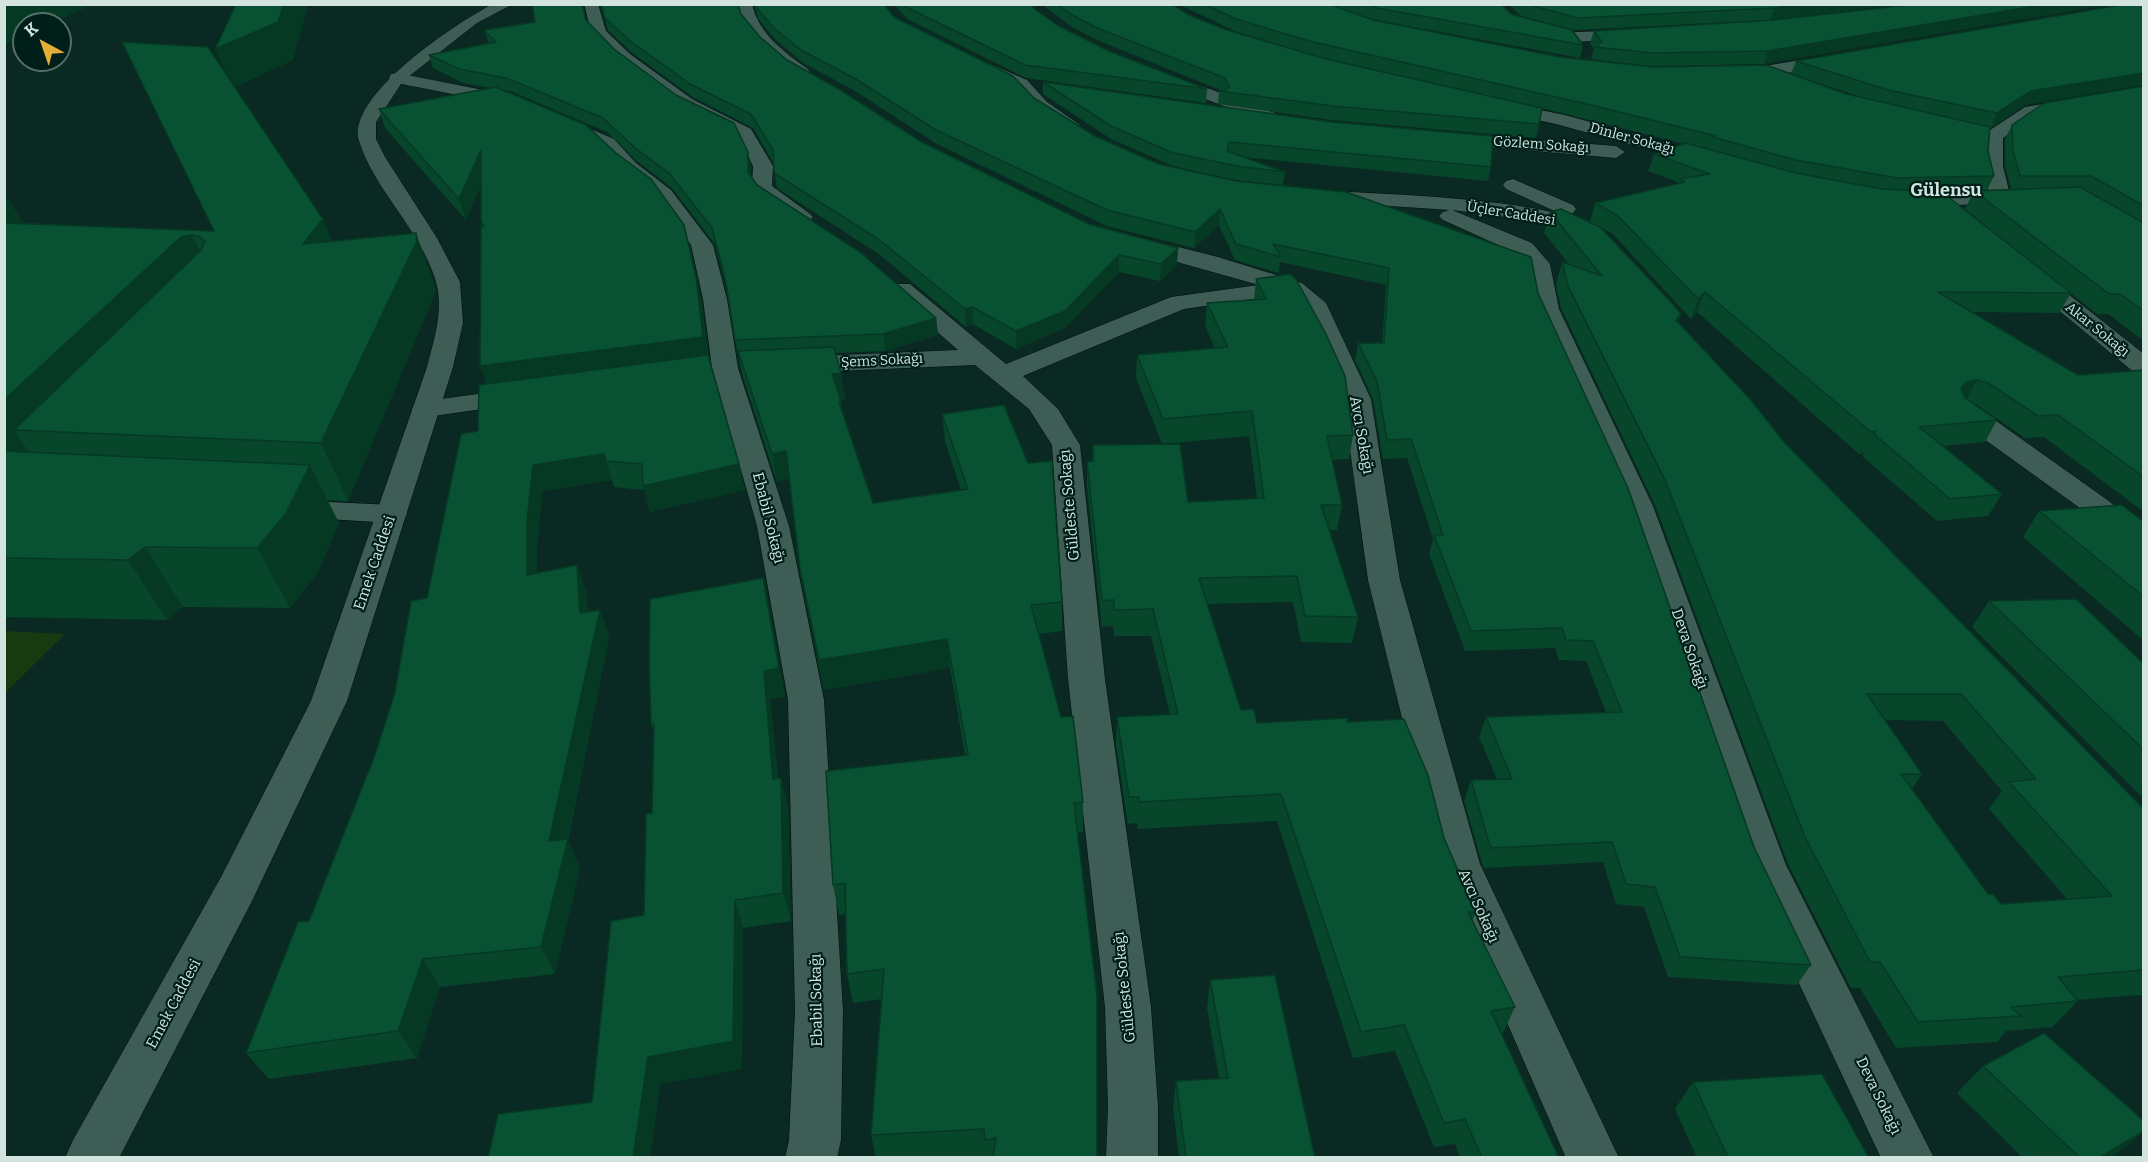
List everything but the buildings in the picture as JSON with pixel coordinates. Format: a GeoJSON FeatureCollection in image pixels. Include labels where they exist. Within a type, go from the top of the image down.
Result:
{"type":"FeatureCollection","features":[{"type":"Feature","properties":{"kind":"street","name":"Emek Caddesi"},"geometry":{"type":"LineString","coordinates":[[91,1158],[236,890],[329,701],[426,409],[451,323],[448,282],[426,238],[375,157],[366,128],[376,106],[397,78],[472,20],[506,4]]}},
{"type":"Feature","properties":{"kind":"street"},"geometry":{"type":"LineString","coordinates":[[591,4],[599,32],[624,57],[686,103],[745,133],[763,166],[762,186],[768,194],[823,231]]}},
{"type":"Feature","properties":{"kind":"street"},"geometry":{"type":"LineString","coordinates":[[745,4],[750,22],[769,45],[818,82]]}},
{"type":"Feature","properties":{"kind":"street"},"geometry":{"type":"LineString","coordinates":[[1588,53],[1569,36],[1653,34]]}},
{"type":"Feature","properties":{"kind":"street"},"geometry":{"type":"LineString","coordinates":[[952,51],[1033,85],[1041,106],[1094,139]]}},
{"type":"Feature","properties":{"kind":"street"},"geometry":{"type":"LineString","coordinates":[[1716,73],[1764,71],[1849,56]]}},
{"type":"Feature","properties":{"kind":"street"},"geometry":{"type":"LineString","coordinates":[[1146,70],[1277,120]]}},
{"type":"Feature","properties":{"kind":"street"},"geometry":{"type":"LineString","coordinates":[[1764,71],[1794,85]]}},
{"type":"Feature","properties":{"kind":"street","name":"Ebabil Sokağı"},"geometry":{"type":"LineString","coordinates":[[397,78],[503,97],[607,143],[629,167],[664,194],[702,245],[715,299],[736,368],[772,526],[806,700],[819,1011],[815,1140],[811,1158]]}},
{"type":"Feature","properties":{"kind":"street"},"geometry":{"type":"LineString","coordinates":[[2001,199],[1988,135],[2031,111],[2056,104],[2144,91]]}},
{"type":"Feature","properties":{"kind":"street","name":"Dinler Sokağı"},"geometry":{"type":"LineString","coordinates":[[1482,103],[1559,119],[1730,168]]}},
{"type":"Feature","properties":{"kind":"street"},"geometry":{"type":"LineString","coordinates":[[1198,108],[1299,123]]}},
{"type":"Feature","properties":{"kind":"street","name":"Gözlem Sokağı"},"geometry":{"type":"LineString","coordinates":[[1434,138],[1596,149],[1730,168]]}},
{"type":"Feature","properties":{"kind":"street","name":"Üçler Caddesi"},"geometry":{"type":"LineString","coordinates":[[1304,196],[1483,208],[1540,216],[1579,228],[1607,245],[1575,214],[1513,185]]}},
{"type":"Feature","properties":{"kind":"street"},"geometry":{"type":"LineString","coordinates":[[1890,200],[1939,202],[2022,198]]}},
{"type":"Feature","properties":{"kind":"street"},"geometry":{"type":"LineString","coordinates":[[1939,202],[1967,224]]}},
{"type":"Feature","properties":{"kind":"street","name":"Deva Sokağı"},"geometry":{"type":"LineString","coordinates":[[1415,203],[1524,248],[1539,264],[1546,309],[1638,506],[1765,866],[1908,1158]]}},
{"type":"Feature","properties":{"kind":"street","name":"Avcı Sokağı"},"geometry":{"type":"LineString","coordinates":[[1119,239],[1210,262],[1294,288],[1314,303],[1357,399],[1384,580],[1459,864],[1593,1158]]}},
{"type":"Feature","properties":{"kind":"street","name":"Akar Sokağı"},"geometry":{"type":"LineString","coordinates":[[2013,262],[2144,367]]}},
{"type":"Feature","properties":{"kind":"street","name":"Güldeste Sokağı"},"geometry":{"type":"LineString","coordinates":[[878,268],[1042,404],[1056,424],[1066,445],[1082,652],[1125,974],[1134,1100],[1132,1158]]}},
{"type":"Feature","properties":{"kind":"street"},"geometry":{"type":"LineString","coordinates":[[993,365],[1179,302],[1294,288]]}},
{"type":"Feature","properties":{"kind":"street","name":"Şems Sokağı"},"geometry":{"type":"LineString","coordinates":[[736,368],[993,365]]}},
{"type":"Feature","properties":{"kind":"street"},"geometry":{"type":"LineString","coordinates":[[426,409],[541,393]]}},
{"type":"Feature","properties":{"kind":"street"},"geometry":{"type":"LineString","coordinates":[[1965,412],[2095,504],[2144,545]]}},
{"type":"Feature","properties":{"kind":"street"},"geometry":{"type":"LineString","coordinates":[[261,508],[392,514]]}},
{"type":"Feature","properties":{"kind":"green space"},"geometry":{"type":"Polygon","coordinates":[[[4,631],[65,634],[5,693],[4,631]]]}},
{"type":"Feature","properties":{"kind":"district","name":"Gülensu"},"geometry":{"type":"Point","coordinates":[1946,191]}}]}
